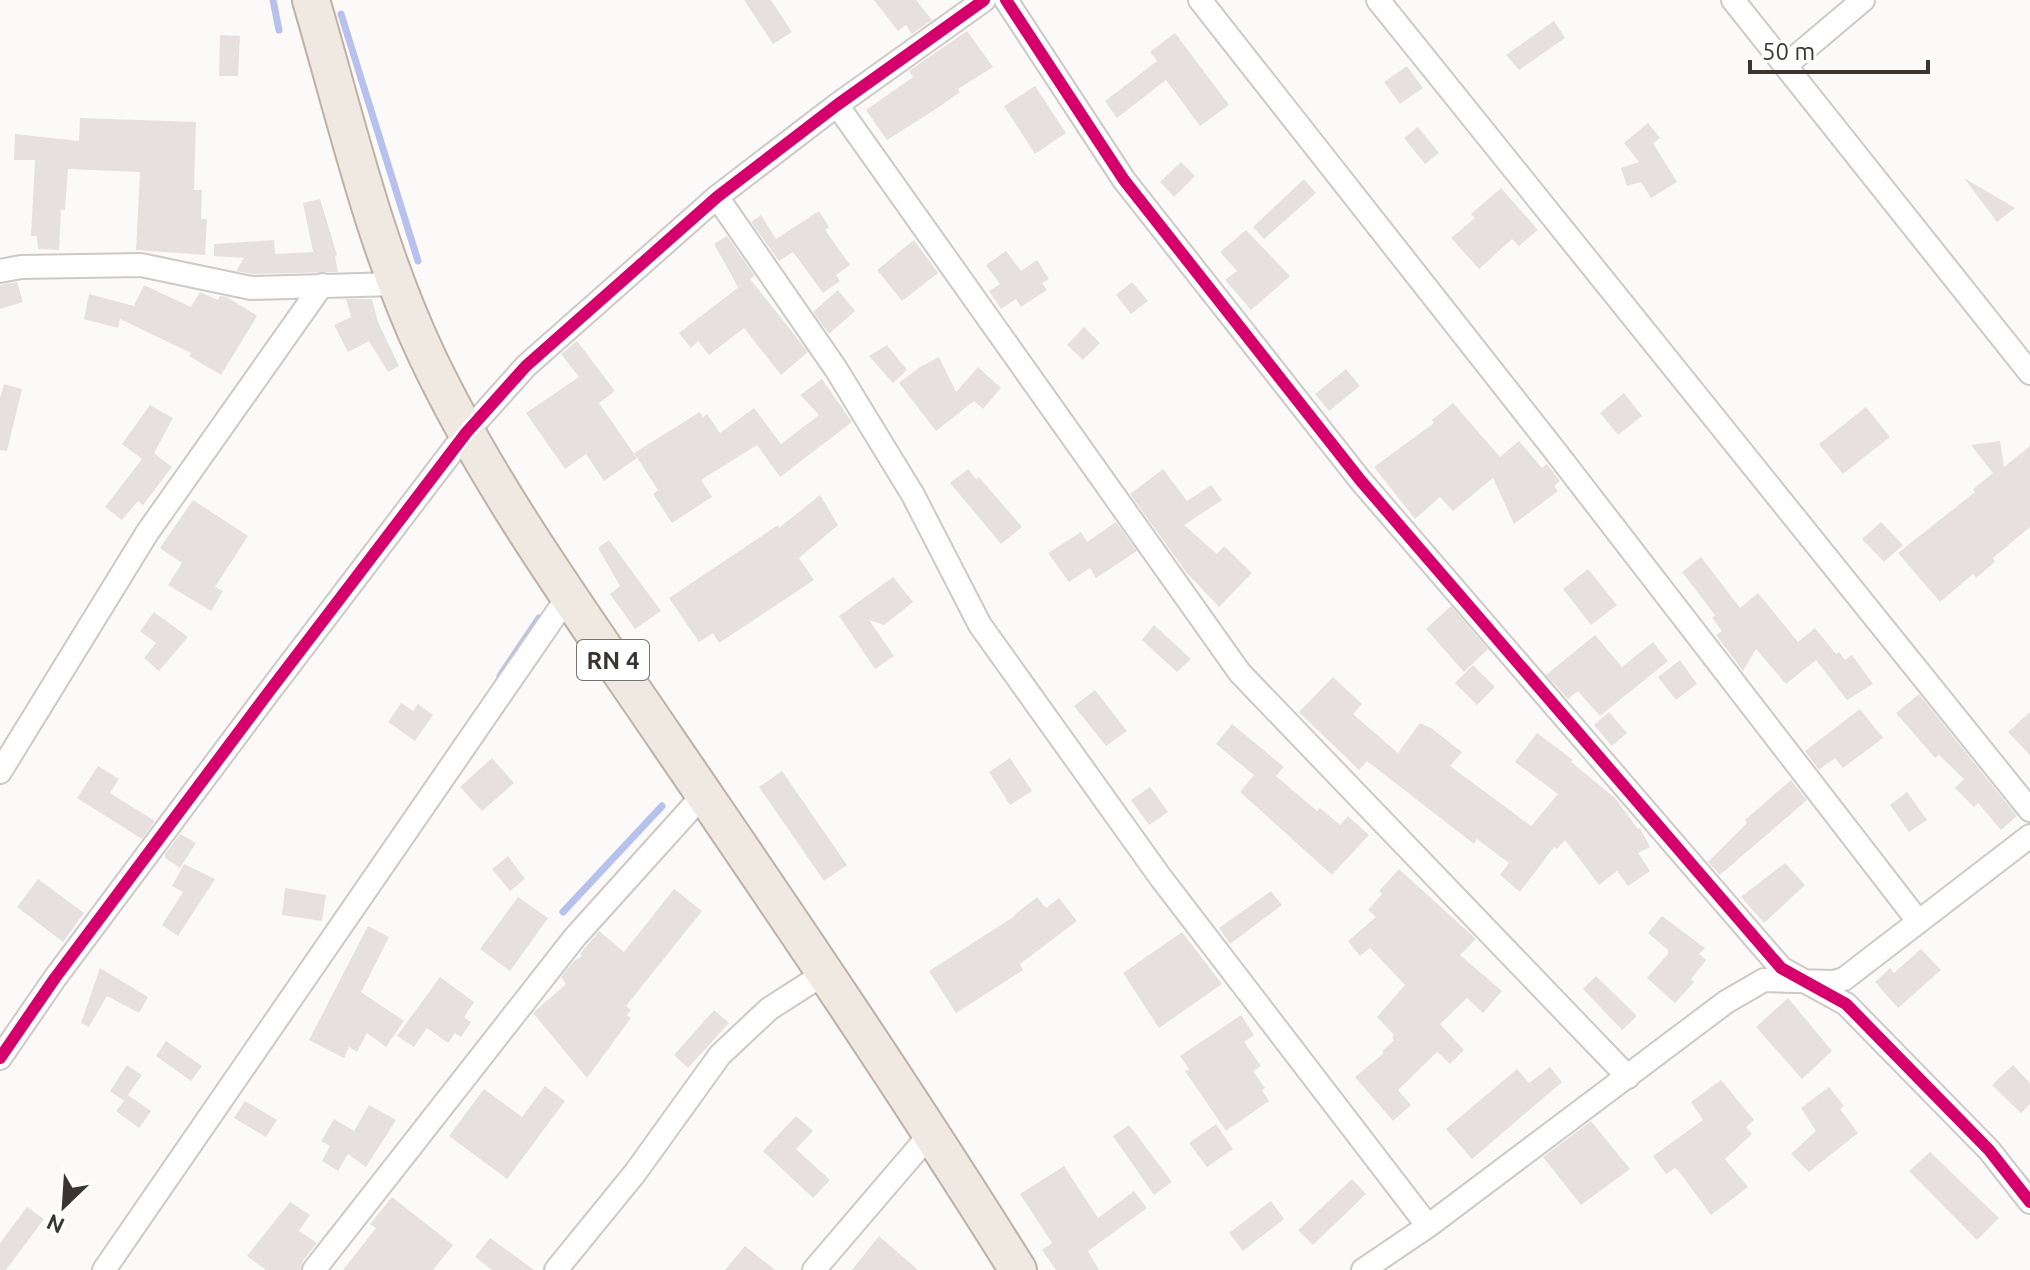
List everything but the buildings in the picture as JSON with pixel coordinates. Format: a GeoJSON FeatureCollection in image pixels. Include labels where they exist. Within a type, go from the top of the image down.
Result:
{"type":"FeatureCollection","features":[{"type":"Feature","properties":{"kind":"main road","name":"RN 4"},"geometry":{"type":"LineString","coordinates":[[311,0],[396,284],[427,356],[466,433],[569,595],[932,1132],[1018,1270]]}},
{"type":"Feature","properties":{"kind":"street"},"geometry":{"type":"LineString","coordinates":[[0,1058],[55,978],[466,433],[526,366],[717,197],[837,105],[984,0]]}},
{"type":"Feature","properties":{"kind":"street"},"geometry":{"type":"LineString","coordinates":[[1006,0],[1124,180],[1361,481],[1781,968],[1846,1004],[1989,1150],[2030,1202]]}},
{"type":"Feature","properties":{"kind":"street"},"geometry":{"type":"LineString","coordinates":[[1200,0],[1561,459],[1918,921]]}},
{"type":"Feature","properties":{"kind":"street"},"geometry":{"type":"LineString","coordinates":[[1378,0],[2030,810]]}},
{"type":"Feature","properties":{"kind":"street"},"geometry":{"type":"LineString","coordinates":[[1733,0],[2030,373]]}},
{"type":"Feature","properties":{"kind":"street"},"geometry":{"type":"LineString","coordinates":[[1786,65],[1863,0]]}},
{"type":"Feature","properties":{"kind":"street"},"geometry":{"type":"LineString","coordinates":[[837,105],[1240,673],[1628,1077]]}},
{"type":"Feature","properties":{"kind":"street"},"geometry":{"type":"LineString","coordinates":[[717,197],[836,369],[913,495],[980,625],[1161,878],[1428,1226]]}},
{"type":"Feature","properties":{"kind":"street"},"geometry":{"type":"LineString","coordinates":[[0,271],[21,267],[141,265],[251,288],[396,284]]}},
{"type":"Feature","properties":{"kind":"street"},"geometry":{"type":"LineString","coordinates":[[0,772],[147,533],[322,285]]}},
{"type":"Feature","properties":{"kind":"street"},"geometry":{"type":"LineString","coordinates":[[104,1270],[569,595]]}},
{"type":"Feature","properties":{"kind":"street"},"geometry":{"type":"LineString","coordinates":[[314,1270],[575,937],[704,794]]}},
{"type":"Feature","properties":{"kind":"street"},"geometry":{"type":"LineString","coordinates":[[1363,1270],[1428,1226],[1726,1002],[1764,980],[1833,982],[1844,979],[2029,840]]}},
{"type":"Feature","properties":{"kind":"street"},"geometry":{"type":"LineString","coordinates":[[556,1270],[635,1173],[720,1055],[769,1009],[825,973]]}},
{"type":"Feature","properties":{"kind":"street"},"geometry":{"type":"LineString","coordinates":[[814,1270],[932,1132]]}},
{"type":"Feature","properties":{"kind":"waterway"},"geometry":{"type":"LineString","coordinates":[[273,0],[279,30]]}},
{"type":"Feature","properties":{"kind":"waterway"},"geometry":{"type":"LineString","coordinates":[[341,14],[418,261]]}},
{"type":"Feature","properties":{"kind":"waterway"},"geometry":{"type":"LineString","coordinates":[[500,676],[539,618]]}},
{"type":"Feature","properties":{"kind":"waterway"},"geometry":{"type":"LineString","coordinates":[[563,912],[662,806]]}},
{"type":"Feature","properties":{"kind":"cycle path"},"geometry":{"type":"LineString","coordinates":[[0,1058],[55,978],[268,693],[466,433],[526,366],[717,197],[837,105],[984,0]]}},
{"type":"Feature","properties":{"kind":"cycle path"},"geometry":{"type":"LineString","coordinates":[[1006,0],[1124,180],[1361,481],[1781,968],[1846,1004],[1989,1150],[2030,1202]]}}]}
